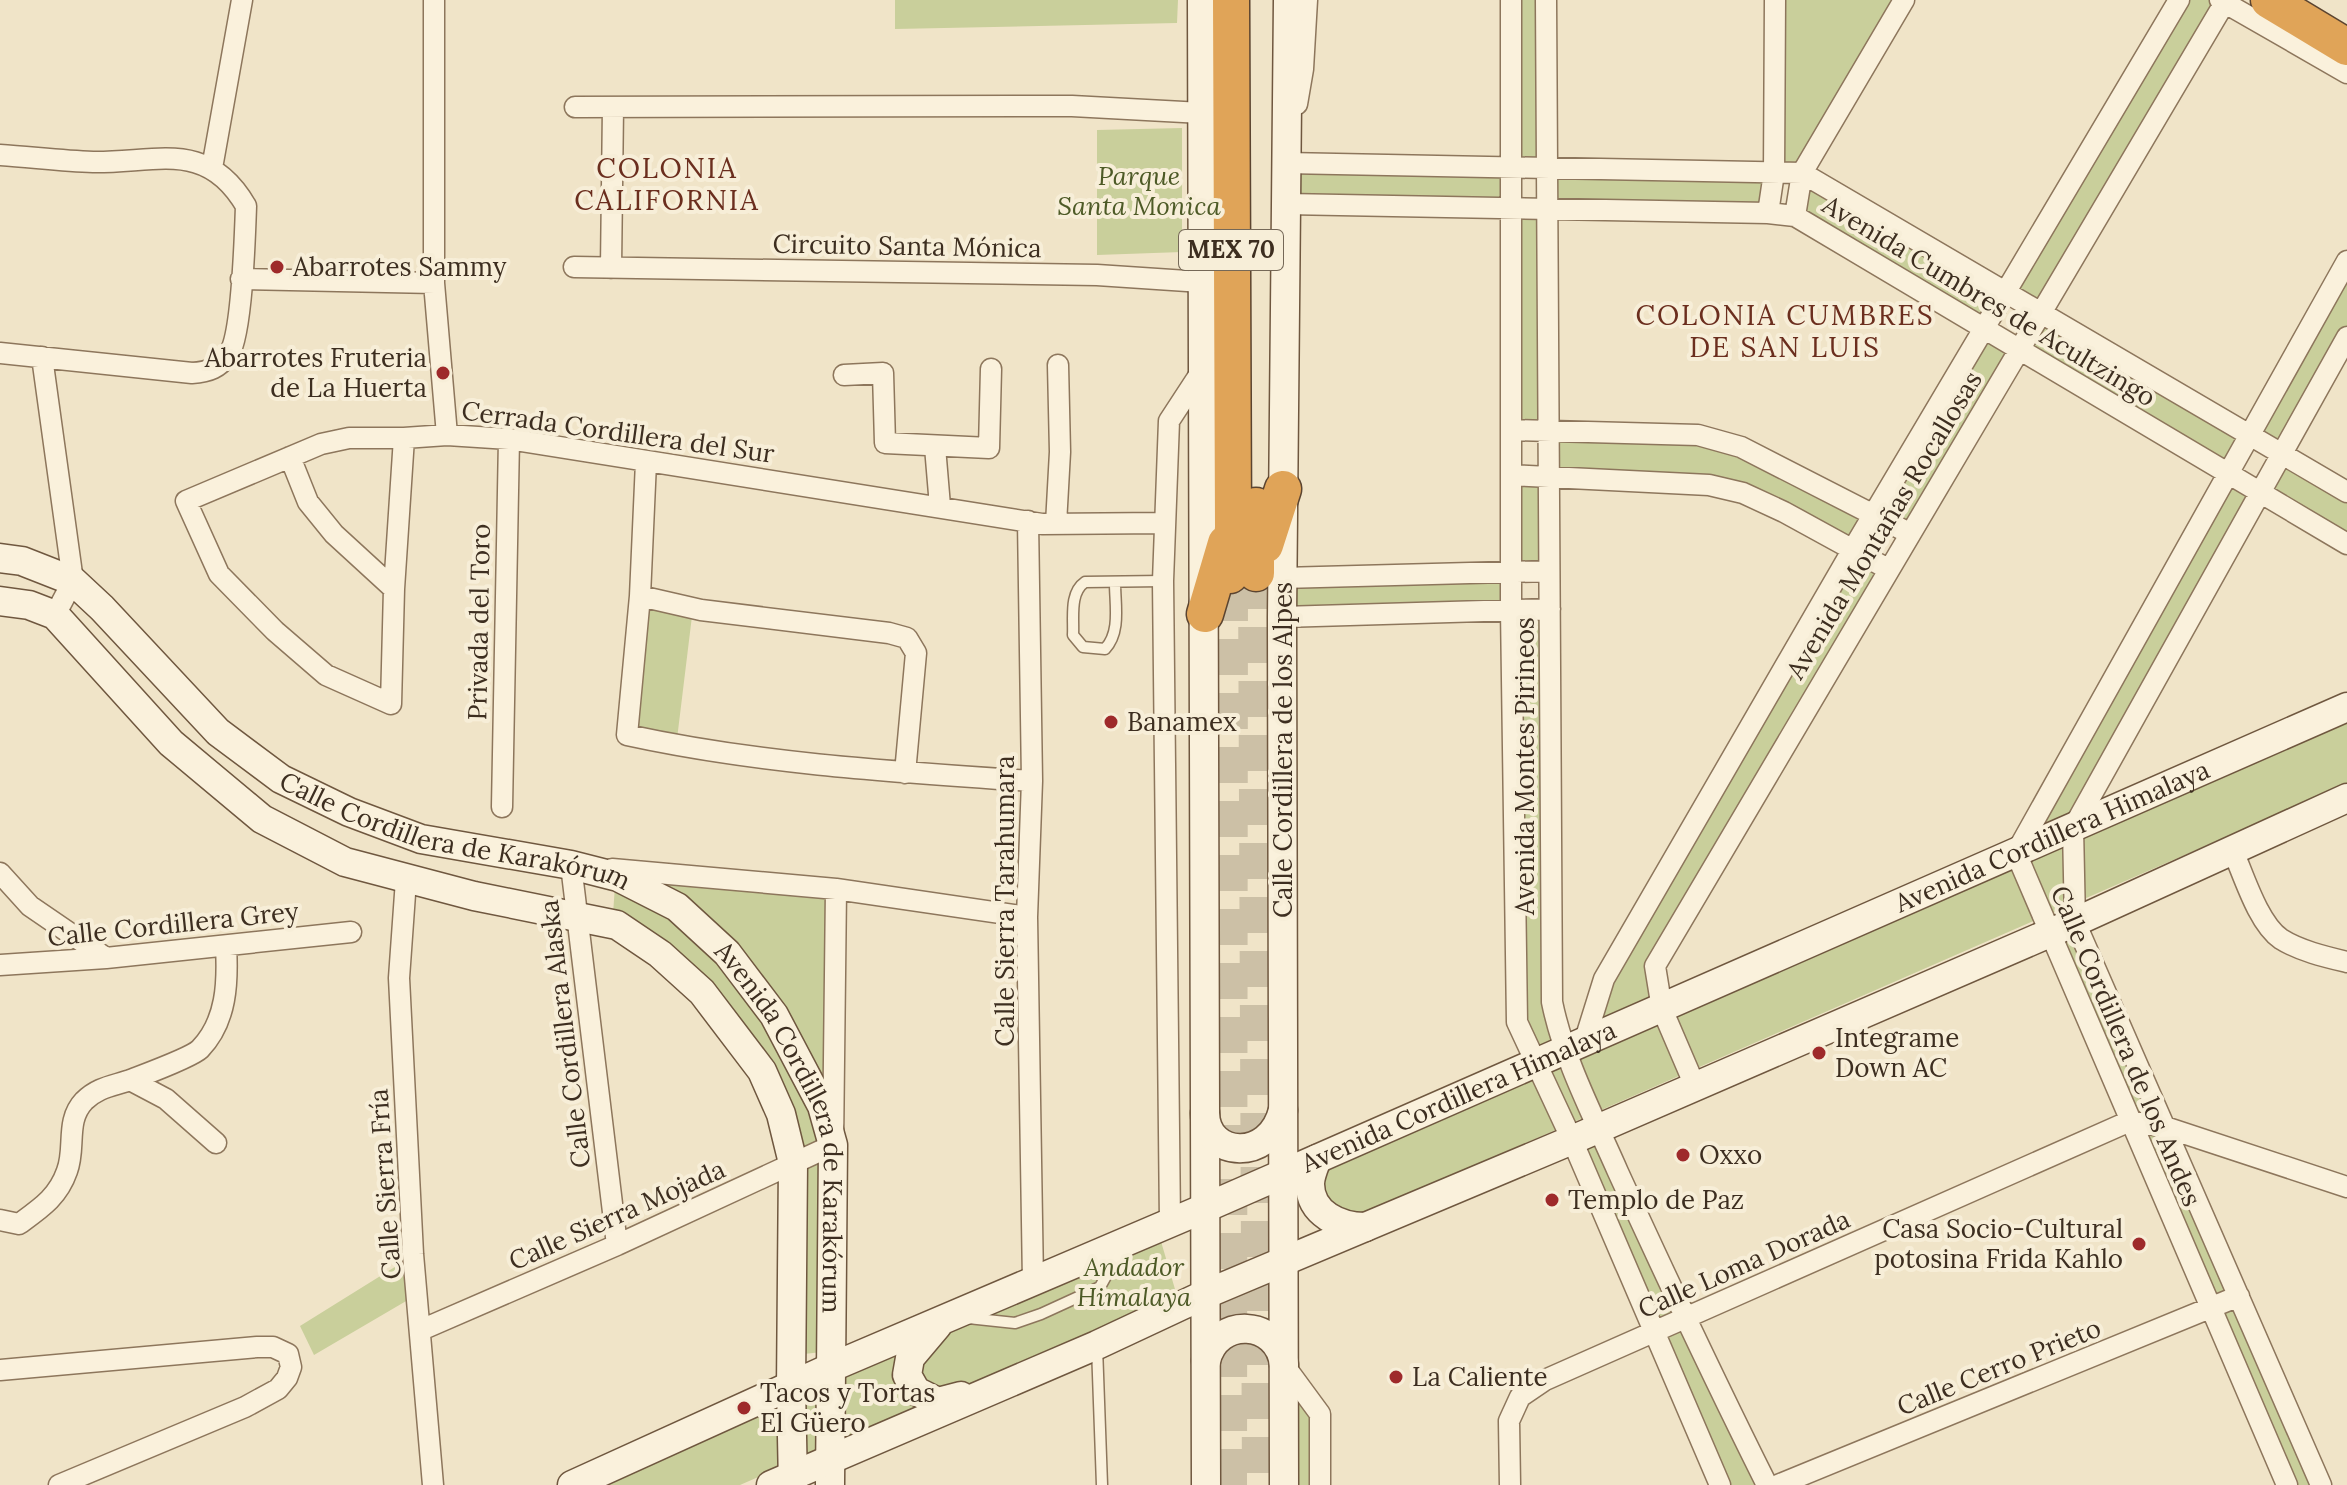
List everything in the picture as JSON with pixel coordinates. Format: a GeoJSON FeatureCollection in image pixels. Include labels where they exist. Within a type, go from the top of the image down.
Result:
{"type":"FeatureCollection","features":[{"type":"Feature","properties":{"kind":"highway","name":"Calle Cordillera de los Alpes"},"geometry":{"type":"LineString","coordinates":[[1231,0],[1256,575]]}},
{"type":"Feature","properties":{"kind":"highway","name":"Calle Cordillera de los Alpes"},"geometry":{"type":"LineString","coordinates":[[1251,503],[1256,0]]}},
{"type":"Feature","properties":{"kind":"highway"},"geometry":{"type":"LineString","coordinates":[[2269,0],[2347,47]]}},
{"type":"Feature","properties":{"kind":"highway"},"geometry":{"type":"LineString","coordinates":[[2314,0],[2347,19]]}},
{"type":"Feature","properties":{"kind":"highway"},"geometry":{"type":"LineString","coordinates":[[1205,614],[1251,503]]}},
{"type":"Feature","properties":{"kind":"main road"},"geometry":{"type":"LineString","coordinates":[[1202,0],[1205,1123],[1223,1143],[1232,1147],[1251,1147],[1272,1136],[1279,1125],[1284,1102]]}},
{"type":"Feature","properties":{"kind":"main road","name":"Calle Cordillera de los Alpes"},"geometry":{"type":"LineString","coordinates":[[1251,503],[1286,204],[1288,0]]}},
{"type":"Feature","properties":{"kind":"main road","name":"Calle Cordillera de Karakórum"},"geometry":{"type":"LineString","coordinates":[[0,558],[22,561],[73,581],[218,732],[281,779],[349,812],[421,839],[571,865]]}},
{"type":"Feature","properties":{"kind":"main road","name":"Calle Cordillera de los Alpes"},"geometry":{"type":"LineString","coordinates":[[1256,575],[1282,617],[1284,1485]]}},
{"type":"Feature","properties":{"kind":"main road"},"geometry":{"type":"LineString","coordinates":[[0,601],[29,605],[55,615]]}},
{"type":"Feature","properties":{"kind":"main road","name":"Calle Cordillera de Karakórum"},"geometry":{"type":"LineString","coordinates":[[55,615],[171,743],[262,819],[345,862],[474,896],[577,915]]}},
{"type":"Feature","properties":{"kind":"main road","name":"Avenida Cordillera Himalaya"},"geometry":{"type":"LineString","coordinates":[[572,1485],[832,1367],[1124,1243],[1170,1210],[1205,1208],[2347,707]]}},
{"type":"Feature","properties":{"kind":"main road"},"geometry":{"type":"LineString","coordinates":[[786,1482],[830,1472],[993,1389],[1206,1294],[1572,1140],[2062,927],[2347,798]]}},
{"type":"Feature","properties":{"kind":"main road","name":"Avenida Cordillera de Karakórum"},"geometry":{"type":"LineString","coordinates":[[571,865],[618,877],[677,907],[727,953],[774,1015],[822,1106],[833,1145],[830,1472]]}},
{"type":"Feature","properties":{"kind":"main road","name":"Avenida Cordillera de Karakórum"},"geometry":{"type":"LineString","coordinates":[[577,915],[617,925],[660,954],[702,992],[762,1071],[781,1114],[793,1163],[791,1388],[786,1482]]}},
{"type":"Feature","properties":{"kind":"main road"},"geometry":{"type":"LineString","coordinates":[[1205,1112],[1206,1485]]}},
{"type":"Feature","properties":{"kind":"main road"},"geometry":{"type":"LineString","coordinates":[[1317,1159],[1310,1182],[1311,1194],[1322,1213],[1344,1226],[1365,1227]]}},
{"type":"Feature","properties":{"kind":"main road"},"geometry":{"type":"LineString","coordinates":[[946,1320],[910,1358],[907,1375],[916,1391],[938,1402],[993,1389]]}},
{"type":"Feature","properties":{"kind":"main road"},"geometry":{"type":"LineString","coordinates":[[1206,1361],[1208,1352],[1219,1337],[1230,1331],[1249,1328],[1268,1335],[1277,1344],[1284,1365]]}},
{"type":"Feature","properties":{"kind":"street"},"geometry":{"type":"LineString","coordinates":[[212,168],[242,0]]}},
{"type":"Feature","properties":{"kind":"street","name":"Cerrada Cordillera del Sur"},"geometry":{"type":"LineString","coordinates":[[434,0],[434,283],[447,435],[509,439],[1028,521],[1056,524],[1164,523]]}},
{"type":"Feature","properties":{"kind":"street","name":"Calle Cordillera de los Alpes"},"geometry":{"type":"LineString","coordinates":[[1286,134],[1296,107],[1303,69],[1307,0]]}},
{"type":"Feature","properties":{"kind":"street","name":"Avenida Montes Pirineos"},"geometry":{"type":"LineString","coordinates":[[1511,0],[1511,610],[1517,1022],[1572,1140],[1720,1485]]}},
{"type":"Feature","properties":{"kind":"street","name":"Avenida Montes Pirineos"},"geometry":{"type":"LineString","coordinates":[[1546,0],[1552,1002],[1575,1047],[1598,1127],[1684,1319],[1767,1485]]}},
{"type":"Feature","properties":{"kind":"street"},"geometry":{"type":"LineString","coordinates":[[1768,213],[1774,173],[1775,0]]}},
{"type":"Feature","properties":{"kind":"street"},"geometry":{"type":"LineString","coordinates":[[1795,216],[1802,173],[1904,0]]}},
{"type":"Feature","properties":{"kind":"street","name":"Avenida Montañas Rocallosas"},"geometry":{"type":"LineString","coordinates":[[1575,1047],[1604,979],[1873,514],[2179,0]]}},
{"type":"Feature","properties":{"kind":"street"},"geometry":{"type":"LineString","coordinates":[[2222,1],[2347,73]]}},
{"type":"Feature","properties":{"kind":"street","name":"Avenida Montañas Rocallosas"},"geometry":{"type":"LineString","coordinates":[[1695,1086],[1662,1009],[1655,966],[2222,1]]}},
{"type":"Feature","properties":{"kind":"street"},"geometry":{"type":"LineString","coordinates":[[575,107],[1072,106],[1202,113]]}},
{"type":"Feature","properties":{"kind":"street"},"geometry":{"type":"LineString","coordinates":[[611,268],[613,107]]}},
{"type":"Feature","properties":{"kind":"street"},"geometry":{"type":"LineString","coordinates":[[0,155],[93,162],[179,158],[212,168],[236,189],[246,206],[241,279],[231,351],[220,365],[209,372],[192,373],[0,353]]}},
{"type":"Feature","properties":{"kind":"street","name":"Avenida Cumbres de Acultzingo"},"geometry":{"type":"LineString","coordinates":[[1286,163],[1802,173],[2347,492]]}},
{"type":"Feature","properties":{"kind":"street","name":"Avenida Cumbres de Acultzingo"},"geometry":{"type":"LineString","coordinates":[[1286,204],[1547,207],[1795,216],[2347,544]]}},
{"type":"Feature","properties":{"kind":"street"},"geometry":{"type":"LineString","coordinates":[[2016,853],[2347,261]]}},
{"type":"Feature","properties":{"kind":"street","name":"Circuito Santa Mónica"},"geometry":{"type":"LineString","coordinates":[[574,267],[1081,275],[1202,282]]}},
{"type":"Feature","properties":{"kind":"street"},"geometry":{"type":"LineString","coordinates":[[241,279],[434,283]]}},
{"type":"Feature","properties":{"kind":"street"},"geometry":{"type":"LineString","coordinates":[[2073,828],[2347,337]]}},
{"type":"Feature","properties":{"kind":"street"},"geometry":{"type":"LineString","coordinates":[[42,357],[73,581],[55,615]]}},
{"type":"Feature","properties":{"kind":"street"},"geometry":{"type":"LineString","coordinates":[[1056,524],[1060,452],[1058,365]]}},
{"type":"Feature","properties":{"kind":"street"},"geometry":{"type":"LineString","coordinates":[[844,375],[883,373],[885,443],[989,448],[991,369]]}},
{"type":"Feature","properties":{"kind":"street"},"geometry":{"type":"LineString","coordinates":[[1170,1210],[1164,523],[1169,421],[1203,369]]}},
{"type":"Feature","properties":{"kind":"street"},"geometry":{"type":"LineString","coordinates":[[1511,430],[1698,435],[1741,447],[1909,533]]}},
{"type":"Feature","properties":{"kind":"street"},"geometry":{"type":"LineString","coordinates":[[404,438],[394,589],[391,704],[326,675],[275,631],[219,574],[186,501],[321,444],[349,438],[447,435]]}},
{"type":"Feature","properties":{"kind":"street","name":"Privada del Toro"},"geometry":{"type":"LineString","coordinates":[[502,807],[509,439]]}},
{"type":"Feature","properties":{"kind":"street"},"geometry":{"type":"LineString","coordinates":[[935,447],[940,506]]}},
{"type":"Feature","properties":{"kind":"street"},"geometry":{"type":"LineString","coordinates":[[290,457],[308,502],[334,534],[394,589]]}},
{"type":"Feature","properties":{"kind":"street"},"geometry":{"type":"LineString","coordinates":[[646,462],[640,596],[627,735],[689,749],[905,773],[1032,781]]}},
{"type":"Feature","properties":{"kind":"street"},"geometry":{"type":"LineString","coordinates":[[1511,475],[1709,485],[1743,493],[1888,569]]}},
{"type":"Feature","properties":{"kind":"street","name":"Calle Sierra Tarahumara"},"geometry":{"type":"LineString","coordinates":[[1028,521],[1032,781],[1027,917],[1033,1282]]}},
{"type":"Feature","properties":{"kind":"street"},"geometry":{"type":"LineString","coordinates":[[1256,575],[1549,571]]}},
{"type":"Feature","properties":{"kind":"street"},"geometry":{"type":"LineString","coordinates":[[640,596],[701,610],[889,633],[907,638],[916,653],[905,773]]}},
{"type":"Feature","properties":{"kind":"street"},"geometry":{"type":"LineString","coordinates":[[1282,617],[1550,609]]}},
{"type":"Feature","properties":{"kind":"street","name":"Calle Cordillera de los Andes"},"geometry":{"type":"LineString","coordinates":[[2073,828],[2062,927],[2130,1121],[2284,1484]]}},
{"type":"Feature","properties":{"kind":"street"},"geometry":{"type":"LineString","coordinates":[[2233,851],[2261,914],[2280,938],[2318,955],[2347,962]]}},
{"type":"Feature","properties":{"kind":"street","name":"Calle Cordillera de los Andes"},"geometry":{"type":"LineString","coordinates":[[2016,853],[2062,927],[2165,1127],[2318,1478]]}},
{"type":"Feature","properties":{"kind":"street","name":"Calle Cordillera de Karakórum"},"geometry":{"type":"LineString","coordinates":[[571,865],[836,889],[1027,917]]}},
{"type":"Feature","properties":{"kind":"street","name":"Calle Cordillera Alaska"},"geometry":{"type":"LineString","coordinates":[[571,865],[617,1245]]}},
{"type":"Feature","properties":{"kind":"street"},"geometry":{"type":"LineString","coordinates":[[0,873],[30,906],[106,958]]}},
{"type":"Feature","properties":{"kind":"street","name":"Calle Sierra Fría"},"geometry":{"type":"LineString","coordinates":[[406,880],[399,978],[413,1254],[433,1485]]}},
{"type":"Feature","properties":{"kind":"street"},"geometry":{"type":"LineString","coordinates":[[833,1145],[836,889]]}},
{"type":"Feature","properties":{"kind":"street","name":"Calle Cordillera Grey"},"geometry":{"type":"LineString","coordinates":[[0,965],[106,958],[351,932]]}},
{"type":"Feature","properties":{"kind":"street"},"geometry":{"type":"LineString","coordinates":[[0,1220],[19,1224],[49,1203],[68,1169],[70,1131],[82,1102],[104,1086],[130,1080],[199,1051],[222,1014],[227,976],[226,946]]}},
{"type":"Feature","properties":{"kind":"street"},"geometry":{"type":"LineString","coordinates":[[130,1080],[166,1099],[216,1143]]}},
{"type":"Feature","properties":{"kind":"street"},"geometry":{"type":"LineString","coordinates":[[2130,1121],[2165,1127],[2347,1187]]}},
{"type":"Feature","properties":{"kind":"street","name":"Calle Loma Dorada"},"geometry":{"type":"LineString","coordinates":[[1510,1485],[1509,1421],[1520,1397],[1545,1380],[2130,1121]]}},
{"type":"Feature","properties":{"kind":"street","name":"Calle Sierra Mojada"},"geometry":{"type":"LineString","coordinates":[[421,1330],[617,1245],[833,1145]]}},
{"type":"Feature","properties":{"kind":"street","name":"Calle Cerro Prieto"},"geometry":{"type":"LineString","coordinates":[[1778,1485],[2239,1296]]}},
{"type":"Feature","properties":{"kind":"street"},"geometry":{"type":"LineString","coordinates":[[0,1370],[257,1347],[273,1347],[288,1354],[291,1367],[278,1389],[245,1407],[59,1485]]}},
{"type":"Feature","properties":{"kind":"street"},"geometry":{"type":"LineString","coordinates":[[1284,1365],[1320,1414],[1320,1485]]}},
{"type":"Feature","properties":{"kind":"street"},"geometry":{"type":"LineString","coordinates":[[2284,1484],[2318,1478]]}},
{"type":"Feature","properties":{"kind":"lane"},"geometry":{"type":"LineString","coordinates":[[1115,583],[1116,628],[1113,641],[1105,649],[1083,647],[1073,635],[1078,587],[1085,582],[1163,581]]}},
{"type":"Feature","properties":{"kind":"lane"},"geometry":{"type":"LineString","coordinates":[[946,1320],[1015,1323],[1041,1314],[1100,1287],[1124,1243]]}},
{"type":"Feature","properties":{"kind":"lane"},"geometry":{"type":"LineString","coordinates":[[1097,1345],[1102,1485]]}},
{"type":"Feature","properties":{"kind":"green space"},"geometry":{"type":"Polygon","coordinates":[[[895,0],[1178,0],[1177,23],[895,29],[895,0]]]}},
{"type":"Feature","properties":{"kind":"green space"},"geometry":{"type":"Polygon","coordinates":[[[1511,0],[1546,0],[1547,166],[1511,166],[1511,0]]]}},
{"type":"Feature","properties":{"kind":"green space"},"geometry":{"type":"Polygon","coordinates":[[[1775,0],[1904,0],[1802,173],[2005,292],[2179,0],[2220,0],[2041,312],[2250,435],[2347,261],[2347,337],[2282,454],[2347,492],[2347,544],[2261,493],[2073,828],[2016,853],[2228,474],[2019,349],[1909,533],[1873,515],[1853,548],[1888,569],[1655,966],[1662,1009],[1584,1043],[1604,979],[1853,549],[1743,493],[1549,477],[1549,571],[1512,572],[1512,610],[1550,609],[1552,1002],[1565,1051],[1536,1064],[1517,1022],[1511,610],[1282,617],[1282,578],[1511,572],[1511,475],[1548,477],[1548,431],[1511,430],[1511,207],[1546,207],[1547,166],[1773,173],[1775,0]],[[1802,173],[1774,174],[1768,213],[1548,207],[1549,430],[1698,435],[1873,514],[1984,329],[1795,216],[1802,173]],[[2006,292],[1985,328],[2018,348],[2040,312],[2006,292]],[[2250,435],[2229,473],[2260,492],[2282,455],[2250,435]]]}},
{"type":"Feature","properties":{"kind":"green space","name":"Parque Santa Monica"},"geometry":{"type":"Polygon","coordinates":[[[1182,128],[1182,252],[1097,255],[1097,130],[1182,128]]]}},
{"type":"Feature","properties":{"kind":"green space"},"geometry":{"type":"Polygon","coordinates":[[[1286,163],[1511,166],[1511,207],[1286,204],[1286,163]]]}},
{"type":"Feature","properties":{"kind":"green space"},"geometry":{"type":"Polygon","coordinates":[[[646,609],[692,616],[677,739],[632,729],[646,609]]]}},
{"type":"Feature","properties":{"kind":"green space"},"geometry":{"type":"Polygon","coordinates":[[[2347,715],[2347,784],[1354,1218],[1327,1197],[1327,1162],[2347,715]]]}},
{"type":"Feature","properties":{"kind":"green space"},"geometry":{"type":"Polygon","coordinates":[[[616,872],[832,894],[822,1352],[795,1355],[784,1101],[613,914],[616,872]]]}},
{"type":"Feature","properties":{"kind":"green space"},"geometry":{"type":"Polygon","coordinates":[[[2075,922],[2321,1485],[2287,1485],[2050,933],[2075,922]]]}},
{"type":"Feature","properties":{"kind":"green space"},"geometry":{"type":"Polygon","coordinates":[[[1598,1127],[1767,1485],[1720,1485],[1572,1140],[1598,1127]]]}},
{"type":"Feature","properties":{"kind":"green space","name":"Andador Himalaya"},"geometry":{"type":"Polygon","coordinates":[[[1160,1238],[1177,1296],[740,1485],[596,1485],[1160,1238]]]}},
{"type":"Feature","properties":{"kind":"green space"},"geometry":{"type":"Polygon","coordinates":[[[398,1265],[413,1297],[314,1355],[300,1326],[398,1265]]]}},
{"type":"Feature","properties":{"kind":"green space"},"geometry":{"type":"Polygon","coordinates":[[[1297,1395],[1311,1417],[1310,1485],[1297,1485],[1297,1395]]]}},
{"type":"Feature","properties":{"kind":"tunnel"},"geometry":{"type":"LineString","coordinates":[[1256,573],[1260,1485]]}},
{"type":"Feature","properties":{"kind":"tunnel"},"geometry":{"type":"LineString","coordinates":[[1229,1485],[1230,575]]}},
{"type":"Feature","properties":{"kind":"place","name":"Abarrotes Sammy"},"geometry":{"type":"Point","coordinates":[277,267]}},
{"type":"Feature","properties":{"kind":"place","name":"Abarrotes Fruteria de La Huerta"},"geometry":{"type":"Point","coordinates":[443,373]}},
{"type":"Feature","properties":{"kind":"place","name":"Banamex"},"geometry":{"type":"Point","coordinates":[1111,722]}},
{"type":"Feature","properties":{"kind":"place","name":"Integrame Down AC"},"geometry":{"type":"Point","coordinates":[1819,1053]}},
{"type":"Feature","properties":{"kind":"place","name":"Oxxo"},"geometry":{"type":"Point","coordinates":[1683,1155]}},
{"type":"Feature","properties":{"kind":"place","name":"Templo de Paz"},"geometry":{"type":"Point","coordinates":[1552,1200]}},
{"type":"Feature","properties":{"kind":"place","name":"Casa Socio-Cultural potosina Frida Kahlo"},"geometry":{"type":"Point","coordinates":[2139,1244]}},
{"type":"Feature","properties":{"kind":"place","name":"La Caliente"},"geometry":{"type":"Point","coordinates":[1396,1377]}},
{"type":"Feature","properties":{"kind":"place","name":"Tacos y Tortas El Güero"},"geometry":{"type":"Point","coordinates":[744,1408]}},
{"type":"Feature","properties":{"kind":"district","name":"COLONIA CALIFORNIA"},"geometry":{"type":"Point","coordinates":[667,184]}},
{"type":"Feature","properties":{"kind":"district","name":"COLONIA CUMBRES DE SAN LUIS"},"geometry":{"type":"Point","coordinates":[1785,331]}}]}
